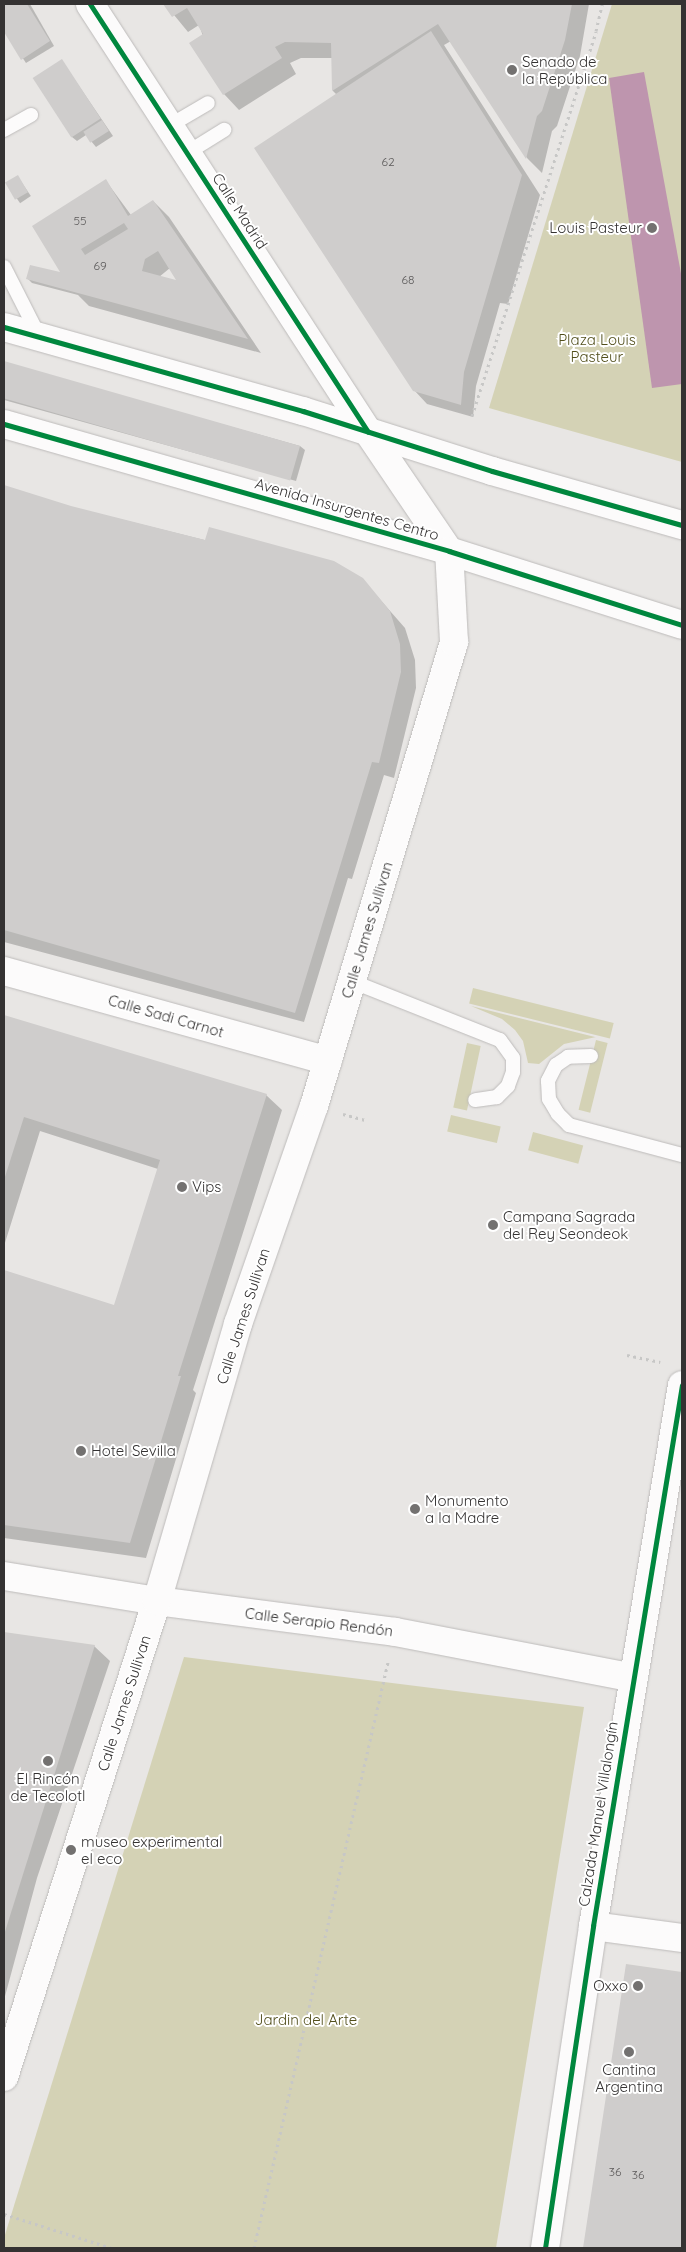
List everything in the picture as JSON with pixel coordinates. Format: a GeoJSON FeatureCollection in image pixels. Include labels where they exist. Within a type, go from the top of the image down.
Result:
{"type":"FeatureCollection","features":[{"type":"Feature","properties":{"kind":"main road","name":"Calle Madrid"},"geometry":{"type":"LineString","coordinates":[[90,4],[368,432],[450,551]]}},
{"type":"Feature","properties":{"kind":"main road"},"geometry":{"type":"LineString","coordinates":[[4,327],[302,411],[682,525]]}},
{"type":"Feature","properties":{"kind":"main road","name":"Avenida Insurgentes Centro"},"geometry":{"type":"LineString","coordinates":[[4,424],[450,551],[682,625]]}},
{"type":"Feature","properties":{"kind":"main road","name":"Calle James Sullivan"},"geometry":{"type":"LineString","coordinates":[[4,2077],[157,1601],[238,1324],[328,1061],[454,642],[450,551]]}},
{"type":"Feature","properties":{"kind":"main road","name":"Calle Sadi Carnot"},"geometry":{"type":"LineString","coordinates":[[4,971],[328,1061]]}},
{"type":"Feature","properties":{"kind":"main road","name":"Calzada Manuel Villalongín"},"geometry":{"type":"LineString","coordinates":[[545,2248],[593,1926],[682,1392]]}},
{"type":"Feature","properties":{"kind":"main road","name":"Calle Serapio Rendón"},"geometry":{"type":"LineString","coordinates":[[4,1576],[157,1601],[395,1632],[634,1678]]}},
{"type":"Feature","properties":{"kind":"main road"},"geometry":{"type":"LineString","coordinates":[[593,1926],[682,1938]]}},
{"type":"Feature","properties":{"kind":"lane"},"geometry":{"type":"LineString","coordinates":[[169,126],[208,103]]}},
{"type":"Feature","properties":{"kind":"lane"},"geometry":{"type":"LineString","coordinates":[[4,130],[31,115]]}},
{"type":"Feature","properties":{"kind":"lane"},"geometry":{"type":"LineString","coordinates":[[187,153],[224,130]]}},
{"type":"Feature","properties":{"kind":"lane"},"geometry":{"type":"LineString","coordinates":[[4,267],[39,337]]}},
{"type":"Feature","properties":{"kind":"lane"},"geometry":{"type":"LineString","coordinates":[[351,981],[500,1040],[513,1058],[514,1072],[508,1086],[497,1097],[475,1100]]}},
{"type":"Feature","properties":{"kind":"lane"},"geometry":{"type":"LineString","coordinates":[[592,1056],[568,1057],[556,1065],[548,1082],[549,1099],[558,1114],[568,1124],[682,1155]]}},
{"type":"Feature","properties":{"kind":"path"},"geometry":{"type":"LineString","coordinates":[[472,416],[596,31],[602,4]]}},
{"type":"Feature","properties":{"kind":"path"},"geometry":{"type":"LineString","coordinates":[[627,1355],[664,1363]]}},
{"type":"Feature","properties":{"kind":"path"},"geometry":{"type":"LineString","coordinates":[[254,2248],[395,1632]]}},
{"type":"Feature","properties":{"kind":"path"},"geometry":{"type":"LineString","coordinates":[[4,2214],[112,2248]]}},
{"type":"Feature","properties":{"kind":"green space","name":"Plaza Louis Pasteur"},"geometry":{"type":"Polygon","coordinates":[[[612,4],[682,4],[682,462],[489,408],[612,4]]]}},
{"type":"Feature","properties":{"kind":"green space"},"geometry":{"type":"Polygon","coordinates":[[[473,988],[614,1023],[610,1039],[469,1004],[473,988]]]}},
{"type":"Feature","properties":{"kind":"green space"},"geometry":{"type":"Polygon","coordinates":[[[471,1006],[596,1037],[564,1044],[539,1064],[528,1063],[523,1041],[515,1030],[502,1019],[471,1006]]]}},
{"type":"Feature","properties":{"kind":"green space"},"geometry":{"type":"Polygon","coordinates":[[[596,1040],[608,1043],[590,1113],[579,1110],[596,1040]]]}},
{"type":"Feature","properties":{"kind":"green space"},"geometry":{"type":"Polygon","coordinates":[[[467,1043],[481,1046],[467,1110],[453,1108],[467,1043]]]}},
{"type":"Feature","properties":{"kind":"green space"},"geometry":{"type":"Polygon","coordinates":[[[451,1115],[501,1126],[497,1143],[447,1132],[451,1115]]]}},
{"type":"Feature","properties":{"kind":"green space"},"geometry":{"type":"Polygon","coordinates":[[[533,1132],[583,1145],[578,1164],[528,1150],[533,1132]]]}},
{"type":"Feature","properties":{"kind":"green space","name":"Jardin del Arte"},"geometry":{"type":"Polygon","coordinates":[[[184,1657],[584,1707],[496,2248],[4,2248],[4,2238],[184,1657]]]}},
{"type":"Feature","properties":{"kind":"shaded area"},"geometry":{"type":"Polygon","coordinates":[[[644,72],[682,279],[682,384],[652,388],[609,78],[644,72]]]}},
{"type":"Feature","properties":{"kind":"building"},"geometry":{"type":"Polygon","coordinates":[[[4,4],[27,4],[50,41],[21,60],[4,32],[4,4]]]}},
{"type":"Feature","properties":{"kind":"building","name":"Senado de la República"},"geometry":{"type":"Polygon","coordinates":[[[163,4],[572,4],[565,40],[542,111],[537,116],[526,159],[438,24],[332,91],[331,43],[285,42],[275,47],[282,58],[223,95],[189,43],[203,34],[187,8],[172,17],[163,4]]]}},
{"type":"Feature","properties":{"kind":"building"},"geometry":{"type":"Polygon","coordinates":[[[431,31],[522,175],[464,372],[461,405],[413,391],[254,148],[431,31]]]}},
{"type":"Feature","properties":{"kind":"building"},"geometry":{"type":"Polygon","coordinates":[[[62,59],[101,119],[71,138],[33,78],[62,59]]]}},
{"type":"Feature","properties":{"kind":"building"},"geometry":{"type":"Polygon","coordinates":[[[102,120],[109,131],[90,143],[83,132],[102,120]]]}},
{"type":"Feature","properties":{"kind":"building"},"geometry":{"type":"Polygon","coordinates":[[[18,175],[28,192],[15,200],[5,182],[18,175]]]}},
{"type":"Feature","properties":{"kind":"building"},"geometry":{"type":"Polygon","coordinates":[[[106,179],[128,216],[153,200],[248,339],[26,279],[30,265],[60,272],[32,226],[106,179]],[[124,223],[81,249],[85,255],[128,229],[124,223]],[[158,251],[145,259],[142,271],[176,280],[158,251]]]}},
{"type":"Feature","properties":{"kind":"building"},"geometry":{"type":"Polygon","coordinates":[[[4,361],[300,446],[290,481],[4,398],[4,361]]]}},
{"type":"Feature","properties":{"kind":"building"},"geometry":{"type":"Polygon","coordinates":[[[4,485],[71,506],[205,540],[209,527],[334,561],[363,578],[390,611],[400,644],[401,672],[379,763],[372,762],[295,1013],[4,930],[4,485]]]}},
{"type":"Feature","properties":{"kind":"building"},"geometry":{"type":"Polygon","coordinates":[[[4,1015],[267,1094],[178,1376],[181,1376],[130,1543],[4,1525],[4,1270],[114,1305],[160,1160],[24,1117],[4,1180],[4,1015]]]}},
{"type":"Feature","properties":{"kind":"building"},"geometry":{"type":"Polygon","coordinates":[[[4,1632],[95,1645],[4,1935],[4,1632]]]}},
{"type":"Feature","properties":{"kind":"building"},"geometry":{"type":"Polygon","coordinates":[[[626,1964],[682,1972],[682,2248],[583,2248],[626,1964]]]}},
{"type":"Feature","properties":{"kind":"cycle path"},"geometry":{"type":"LineString","coordinates":[[90,4],[368,432]]}},
{"type":"Feature","properties":{"kind":"cycle path"},"geometry":{"type":"LineString","coordinates":[[4,327],[303,411],[492,471],[682,525]]}},
{"type":"Feature","properties":{"kind":"cycle path"},"geometry":{"type":"LineString","coordinates":[[4,424],[449,551],[682,625]]}},
{"type":"Feature","properties":{"kind":"cycle path"},"geometry":{"type":"LineString","coordinates":[[545,2248],[593,1926],[682,1385]]}},
{"type":"Feature","properties":{"kind":"place","name":"Senado de la República"},"geometry":{"type":"Point","coordinates":[512,70]}},
{"type":"Feature","properties":{"kind":"place","name":"Louis Pasteur"},"geometry":{"type":"Point","coordinates":[652,228]}},
{"type":"Feature","properties":{"kind":"place","name":"Vips"},"geometry":{"type":"Point","coordinates":[182,1187]}},
{"type":"Feature","properties":{"kind":"place","name":"Campana Sagrada del Rey Seondeok"},"geometry":{"type":"Point","coordinates":[493,1225]}},
{"type":"Feature","properties":{"kind":"place","name":"Hotel Sevilla"},"geometry":{"type":"Point","coordinates":[81,1451]}},
{"type":"Feature","properties":{"kind":"place","name":"Monumento a la Madre"},"geometry":{"type":"Point","coordinates":[415,1509]}},
{"type":"Feature","properties":{"kind":"place","name":"El Rincón de Tecolotl"},"geometry":{"type":"Point","coordinates":[48,1761]}},
{"type":"Feature","properties":{"kind":"place","name":"museo experimental el eco"},"geometry":{"type":"Point","coordinates":[71,1850]}},
{"type":"Feature","properties":{"kind":"place","name":"Oxxo"},"geometry":{"type":"Point","coordinates":[638,1986]}},
{"type":"Feature","properties":{"kind":"place","name":"Cantina Argentina"},"geometry":{"type":"Point","coordinates":[629,2052]}}]}
